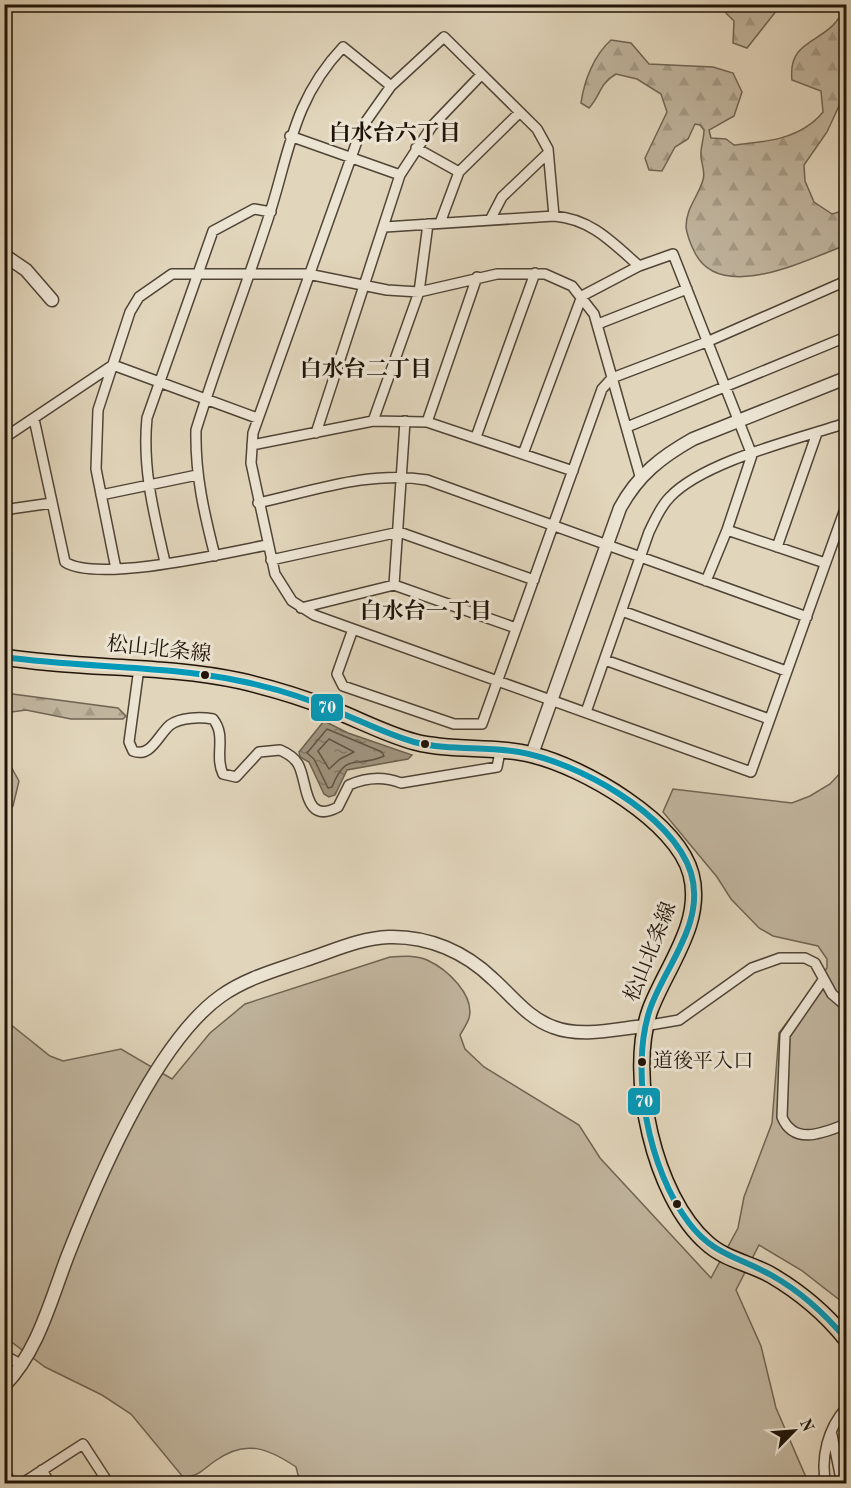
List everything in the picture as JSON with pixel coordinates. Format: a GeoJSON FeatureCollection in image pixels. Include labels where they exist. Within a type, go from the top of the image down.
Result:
{"type":"FeatureCollection","features":[{"type":"Feature","properties":{"kind":"main road","name":"松山北条線"},"geometry":{"type":"LineString","coordinates":[[4,657],[139,668],[240,681],[312,701],[413,741],[451,749],[532,754],[583,774],[651,819],[671,837],[689,866],[694,894],[692,915],[645,1026],[643,1082],[653,1145],[661,1174],[684,1217],[708,1245],[772,1276],[828,1317],[846,1339]]}},
{"type":"Feature","properties":{"kind":"street"},"geometry":{"type":"LineString","coordinates":[[554,216],[548,153],[537,129],[444,37],[391,86],[362,127],[257,418],[251,464],[267,545],[284,592],[301,608],[353,629],[751,772],[846,506]]}},
{"type":"Feature","properties":{"kind":"street"},"geometry":{"type":"LineString","coordinates":[[215,556],[197,475],[196,430],[271,212],[290,136],[301,108],[322,68],[343,47],[391,86]]}},
{"type":"Feature","properties":{"kind":"street"},"geometry":{"type":"LineString","coordinates":[[316,433],[363,286],[385,227],[400,175],[432,126],[481,75]]}},
{"type":"Feature","properties":{"kind":"street"},"geometry":{"type":"LineString","coordinates":[[440,223],[459,172],[520,112]]}},
{"type":"Feature","properties":{"kind":"street"},"geometry":{"type":"LineString","coordinates":[[290,136],[400,175]]}},
{"type":"Feature","properties":{"kind":"street"},"geometry":{"type":"LineString","coordinates":[[416,148],[459,172]]}},
{"type":"Feature","properties":{"kind":"street"},"geometry":{"type":"LineString","coordinates":[[490,220],[502,197],[548,153]]}},
{"type":"Feature","properties":{"kind":"street"},"geometry":{"type":"LineString","coordinates":[[165,562],[148,485],[144,446],[147,418],[213,231],[254,208],[271,212]]}},
{"type":"Feature","properties":{"kind":"street"},"geometry":{"type":"LineString","coordinates":[[385,227],[554,216],[587,223],[639,266]]}},
{"type":"Feature","properties":{"kind":"street"},"geometry":{"type":"LineString","coordinates":[[373,421],[419,292],[428,224]]}},
{"type":"Feature","properties":{"kind":"street"},"geometry":{"type":"LineString","coordinates":[[4,255],[26,270],[52,300]]}},
{"type":"Feature","properties":{"kind":"street"},"geometry":{"type":"LineString","coordinates":[[523,454],[582,296],[639,266],[673,255],[709,341],[752,455],[727,530],[706,581]]}},
{"type":"Feature","properties":{"kind":"street"},"geometry":{"type":"LineString","coordinates":[[116,569],[96,469],[98,410],[130,312],[139,297],[172,274],[250,272],[308,274],[363,286],[419,292],[477,277],[535,273],[561,280],[582,296],[598,324],[640,476]]}},
{"type":"Feature","properties":{"kind":"street"},"geometry":{"type":"LineString","coordinates":[[476,436],[535,273]]}},
{"type":"Feature","properties":{"kind":"street"},"geometry":{"type":"LineString","coordinates":[[427,422],[477,277]]}},
{"type":"Feature","properties":{"kind":"street"},"geometry":{"type":"LineString","coordinates":[[353,629],[337,674],[343,686],[454,724],[482,724],[602,389],[612,378],[709,341],[846,281]]}},
{"type":"Feature","properties":{"kind":"street"},"geometry":{"type":"LineString","coordinates":[[598,324],[687,289]]}},
{"type":"Feature","properties":{"kind":"street"},"geometry":{"type":"LineString","coordinates":[[627,427],[846,337]]}},
{"type":"Feature","properties":{"kind":"street"},"geometry":{"type":"LineString","coordinates":[[113,365],[257,418]]}},
{"type":"Feature","properties":{"kind":"street"},"geometry":{"type":"LineString","coordinates":[[4,438],[113,365]]}},
{"type":"Feature","properties":{"kind":"street"},"geometry":{"type":"LineString","coordinates":[[532,754],[620,508],[640,476],[671,452],[693,439],[846,378]]}},
{"type":"Feature","properties":{"kind":"street"},"geometry":{"type":"LineString","coordinates":[[33,419],[65,562],[73,567],[103,571],[215,556],[267,545]]}},
{"type":"Feature","properties":{"kind":"street"},"geometry":{"type":"LineString","coordinates":[[252,445],[373,421],[427,422],[476,436],[573,471]]}},
{"type":"Feature","properties":{"kind":"street"},"geometry":{"type":"LineString","coordinates":[[394,585],[405,421]]}},
{"type":"Feature","properties":{"kind":"street"},"geometry":{"type":"LineString","coordinates":[[586,712],[639,558],[659,511],[670,497],[701,475],[846,423]]}},
{"type":"Feature","properties":{"kind":"street"},"geometry":{"type":"LineString","coordinates":[[777,547],[817,433]]}},
{"type":"Feature","properties":{"kind":"street"},"geometry":{"type":"LineString","coordinates":[[101,495],[197,475]]}},
{"type":"Feature","properties":{"kind":"street"},"geometry":{"type":"LineString","coordinates":[[258,503],[371,479],[402,476],[427,480],[639,558],[807,616]]}},
{"type":"Feature","properties":{"kind":"street"},"geometry":{"type":"LineString","coordinates":[[4,507],[10,509],[52,503]]}},
{"type":"Feature","properties":{"kind":"street"},"geometry":{"type":"LineString","coordinates":[[727,530],[825,563]]}},
{"type":"Feature","properties":{"kind":"street"},"geometry":{"type":"LineString","coordinates":[[271,560],[399,532],[534,580]]}},
{"type":"Feature","properties":{"kind":"street"},"geometry":{"type":"LineString","coordinates":[[301,608],[394,585],[516,628]]}},
{"type":"Feature","properties":{"kind":"street"},"geometry":{"type":"LineString","coordinates":[[622,611],[786,671]]}},
{"type":"Feature","properties":{"kind":"street"},"geometry":{"type":"LineString","coordinates":[[605,660],[769,719]]}},
{"type":"Feature","properties":{"kind":"street"},"geometry":{"type":"LineString","coordinates":[[139,668],[133,726],[129,742],[133,751],[139,753],[146,751],[170,725],[181,720],[213,719],[221,734],[220,768],[223,774],[236,777],[259,752],[280,750],[297,763],[308,801],[326,811],[338,807],[349,785],[357,781],[387,778],[401,783],[497,767],[500,752]]}},
{"type":"Feature","properties":{"kind":"street"},"geometry":{"type":"LineString","coordinates":[[4,1386],[22,1365],[37,1334],[92,1194],[149,1087],[190,1025],[208,1007],[231,990],[265,975],[369,939],[411,939],[444,946],[477,965],[524,1010],[555,1028],[580,1032],[645,1026],[679,1020],[752,968],[780,958],[805,957],[815,963],[832,993],[846,1006]]}},
{"type":"Feature","properties":{"kind":"street"},"geometry":{"type":"LineString","coordinates":[[823,980],[785,1035],[782,1117],[786,1127],[795,1134],[806,1136],[826,1132],[846,1124]]}},
{"type":"Feature","properties":{"kind":"street"},"geometry":{"type":"LineString","coordinates":[[4,1354],[22,1365]]}},
{"type":"Feature","properties":{"kind":"street"},"geometry":{"type":"LineString","coordinates":[[826,1484],[822,1466],[824,1453],[846,1408]]}},
{"type":"Feature","properties":{"kind":"street"},"geometry":{"type":"LineString","coordinates":[[832,1436],[842,1484]]}},
{"type":"Feature","properties":{"kind":"street"},"geometry":{"type":"LineString","coordinates":[[21,1484],[83,1444],[109,1484]]}},
{"type":"Feature","properties":{"kind":"street"},"geometry":{"type":"LineString","coordinates":[[42,1470],[51,1484]]}},
{"type":"Feature","properties":{"kind":"street"},"geometry":{"type":"LineString","coordinates":[[4,1471],[12,1484]]}},
{"type":"Feature","properties":{"kind":"green space"},"geometry":{"type":"Polygon","coordinates":[[[724,4],[781,5],[747,48],[733,43],[734,21],[726,13],[724,4]]]}},
{"type":"Feature","properties":{"kind":"green space"},"geometry":{"type":"Polygon","coordinates":[[[845,5],[846,42],[842,75],[843,90],[839,106],[827,132],[804,165],[805,181],[814,202],[832,214],[846,210],[846,245],[788,267],[744,277],[724,275],[707,268],[695,253],[686,227],[690,208],[704,176],[701,150],[704,130],[700,125],[695,124],[688,139],[675,147],[662,171],[649,170],[645,158],[667,112],[661,94],[637,79],[616,74],[606,82],[589,108],[581,103],[587,77],[595,61],[611,40],[631,43],[649,64],[713,67],[733,73],[742,92],[734,116],[709,130],[711,138],[726,139],[734,145],[782,138],[804,128],[823,112],[821,91],[792,80],[792,65],[796,55],[803,47],[831,28],[845,5]]]}},
{"type":"Feature","properties":{"kind":"green space"},"geometry":{"type":"Polygon","coordinates":[[[5,693],[118,708],[126,716],[123,719],[71,719],[26,710],[5,713],[5,693]]]}},
{"type":"Feature","properties":{"kind":"green space"},"geometry":{"type":"Polygon","coordinates":[[[5,756],[19,781],[13,806],[5,816],[5,756]]]}},
{"type":"Feature","properties":{"kind":"green space"},"geometry":{"type":"Polygon","coordinates":[[[846,767],[846,1305],[801,1270],[759,1245],[736,1290],[761,1346],[776,1408],[805,1475],[805,1483],[300,1483],[296,1467],[266,1451],[246,1448],[226,1454],[197,1474],[183,1477],[131,1414],[102,1395],[45,1367],[5,1337],[5,1020],[50,1056],[63,1061],[121,1049],[172,1079],[210,1033],[245,1004],[390,957],[423,958],[451,976],[464,992],[470,1009],[469,1018],[460,1035],[465,1049],[484,1067],[579,1125],[600,1158],[711,1278],[738,1228],[744,1197],[772,1123],[779,1033],[827,968],[827,959],[818,946],[773,936],[759,928],[731,899],[717,877],[663,812],[673,789],[792,803],[830,784],[846,767]]]}},
{"type":"Feature","properties":{"kind":"water"},"geometry":{"type":"Polygon","coordinates":[[[324,721],[348,733],[412,755],[408,759],[347,770],[335,795],[329,797],[324,794],[309,762],[300,757],[299,752],[324,721]]]}},
{"type":"Feature","properties":{"kind":"transit line","name":"70"},"geometry":{"type":"LineString","coordinates":[[4,657],[182,672],[253,684],[329,708],[414,742],[440,747],[506,750],[542,758],[594,779],[644,811],[665,831],[681,851],[691,873],[694,891],[689,927],[650,1009],[644,1034],[643,1091],[647,1120],[663,1176],[675,1201],[698,1234],[717,1249],[771,1275],[792,1288],[821,1312],[846,1339]]}},
{"type":"Feature","properties":{"kind":"place","name":"道後平入口"},"geometry":{"type":"Point","coordinates":[642,1062]}},
{"type":"Feature","properties":{"kind":"district","name":"白水台六丁目"},"geometry":{"type":"Point","coordinates":[395,134]}},
{"type":"Feature","properties":{"kind":"district","name":"白水台二丁目"},"geometry":{"type":"Point","coordinates":[366,370]}},
{"type":"Feature","properties":{"kind":"district","name":"白水台一丁目"},"geometry":{"type":"Point","coordinates":[426,612]}}]}
